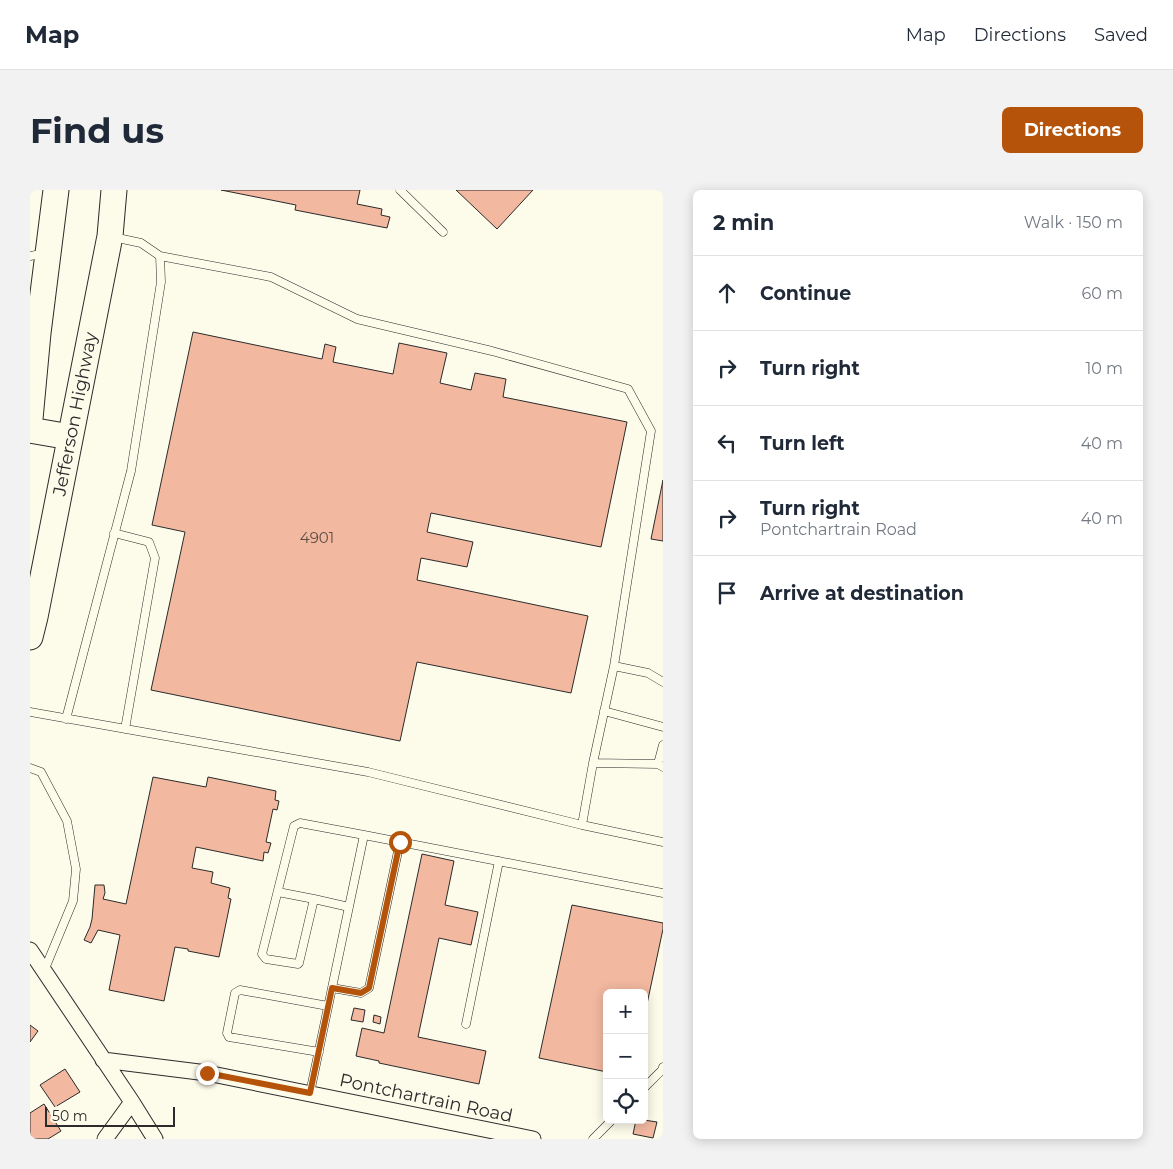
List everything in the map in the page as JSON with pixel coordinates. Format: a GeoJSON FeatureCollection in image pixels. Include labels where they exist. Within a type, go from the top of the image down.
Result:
{"type":"FeatureCollection","features":[{"type":"Feature","properties":{"kind":"main road"},"geometry":{"type":"LineString","coordinates":[[30,419],[38,333],[40,254],[56,190]]}},
{"type":"Feature","properties":{"kind":"main road","name":"Jefferson Highway"},"geometry":{"type":"LineString","coordinates":[[30,637],[36,617],[110,236],[114,190]]}},
{"type":"Feature","properties":{"kind":"main road"},"geometry":{"type":"LineString","coordinates":[[30,430],[70,437]]}},
{"type":"Feature","properties":{"kind":"street"},"geometry":{"type":"LineString","coordinates":[[30,950],[155,1139]]}},
{"type":"Feature","properties":{"kind":"street","name":"Pontchartrain Road"},"geometry":{"type":"LineString","coordinates":[[103,1060],[207,1073],[310,1093],[491,1135],[533,1139]]}},
{"type":"Feature","properties":{"kind":"street"},"geometry":{"type":"LineString","coordinates":[[104,1139],[132,1102]]}},
{"type":"Feature","properties":{"kind":"lane"},"geometry":{"type":"LineString","coordinates":[[400,190],[443,232]]}},
{"type":"Feature","properties":{"kind":"lane"},"geometry":{"type":"LineString","coordinates":[[110,236],[141,243],[160,256],[271,277],[357,320],[492,351],[628,390],[651,431],[614,666],[582,825]]}},
{"type":"Feature","properties":{"kind":"lane"},"geometry":{"type":"LineString","coordinates":[[66,719],[131,471],[161,282],[160,256]]}},
{"type":"Feature","properties":{"kind":"lane"},"geometry":{"type":"LineString","coordinates":[[114,534],[149,542],[155,558],[124,729]]}},
{"type":"Feature","properties":{"kind":"lane"},"geometry":{"type":"LineString","coordinates":[[614,666],[648,673],[663,682]]}},
{"type":"Feature","properties":{"kind":"lane"},"geometry":{"type":"LineString","coordinates":[[604,711],[663,727]]}},
{"type":"Feature","properties":{"kind":"lane"},"geometry":{"type":"LineString","coordinates":[[30,712],[368,772],[582,825],[663,842]]}},
{"type":"Feature","properties":{"kind":"lane"},"geometry":{"type":"LineString","coordinates":[[593,763],[660,766],[663,744]]}},
{"type":"Feature","properties":{"kind":"lane"},"geometry":{"type":"LineString","coordinates":[[30,768],[40,772],[67,820],[76,869],[73,900],[44,971]]}},
{"type":"Feature","properties":{"kind":"lane"},"geometry":{"type":"LineString","coordinates":[[314,900],[299,963],[266,958],[262,954],[294,826],[300,823],[663,893]]}},
{"type":"Feature","properties":{"kind":"lane"},"geometry":{"type":"LineString","coordinates":[[310,1093],[364,835]]}},
{"type":"Feature","properties":{"kind":"lane"},"geometry":{"type":"LineString","coordinates":[[332,988],[361,993],[369,988],[400,842]]}},
{"type":"Feature","properties":{"kind":"lane"},"geometry":{"type":"LineString","coordinates":[[466,1024],[499,861]]}},
{"type":"Feature","properties":{"kind":"lane"},"geometry":{"type":"LineString","coordinates":[[278,892],[349,907]]}},
{"type":"Feature","properties":{"kind":"lane"},"geometry":{"type":"LineString","coordinates":[[319,1052],[229,1037],[227,1033],[233,1001],[235,993],[240,990],[328,1006]]}},
{"type":"Feature","properties":{"kind":"lane"},"geometry":{"type":"LineString","coordinates":[[648,1084],[663,1067]]}},
{"type":"Feature","properties":{"kind":"lane"},"geometry":{"type":"LineString","coordinates":[[593,1139],[608,1124]]}},
{"type":"Feature","properties":{"kind":"building"},"geometry":{"type":"Polygon","coordinates":[[[221,190],[360,190],[357,204],[382,209],[381,215],[390,217],[387,228],[295,210],[296,205],[221,190]]]}},
{"type":"Feature","properties":{"kind":"building"},"geometry":{"type":"Polygon","coordinates":[[[456,190],[533,190],[497,229],[456,190]]]}},
{"type":"Feature","properties":{"kind":"building"},"geometry":{"type":"Polygon","coordinates":[[[193,332],[322,359],[325,344],[336,347],[333,362],[393,374],[399,343],[447,353],[440,383],[471,390],[475,373],[506,379],[503,397],[627,422],[601,547],[431,513],[427,532],[473,542],[467,567],[421,558],[417,580],[588,616],[571,693],[417,662],[400,741],[151,690],[185,532],[152,525],[193,332]]]}},
{"type":"Feature","properties":{"kind":"building"},"geometry":{"type":"Polygon","coordinates":[[[663,480],[663,541],[651,539],[663,480]]]}},
{"type":"Feature","properties":{"kind":"building"},"geometry":{"type":"Polygon","coordinates":[[[153,777],[206,787],[208,777],[276,791],[275,800],[279,801],[277,810],[273,809],[266,842],[271,843],[268,853],[264,852],[263,861],[196,847],[192,868],[213,872],[211,883],[230,888],[228,898],[231,899],[219,957],[175,947],[164,1001],[109,990],[120,935],[98,930],[91,943],[84,940],[92,919],[95,885],[104,885],[105,893],[103,899],[126,904],[153,777]]]}},
{"type":"Feature","properties":{"kind":"building"},"geometry":{"type":"Polygon","coordinates":[[[422,854],[454,861],[445,905],[478,912],[471,945],[439,938],[418,1037],[486,1051],[479,1084],[379,1063],[379,1061],[356,1056],[362,1028],[384,1033],[422,854]]]}},
{"type":"Feature","properties":{"kind":"building"},"geometry":{"type":"Polygon","coordinates":[[[572,905],[663,923],[648,999],[648,989],[603,989],[603,1071],[539,1058],[572,905]]]}},
{"type":"Feature","properties":{"kind":"building"},"geometry":{"type":"Polygon","coordinates":[[[354,1008],[365,1010],[363,1022],[351,1020],[354,1008]]]}},
{"type":"Feature","properties":{"kind":"building"},"geometry":{"type":"Polygon","coordinates":[[[374,1015],[381,1017],[380,1024],[373,1022],[374,1015]]]}},
{"type":"Feature","properties":{"kind":"building"},"geometry":{"type":"Polygon","coordinates":[[[30,1025],[38,1031],[30,1042],[30,1025]]]}},
{"type":"Feature","properties":{"kind":"building"},"geometry":{"type":"Polygon","coordinates":[[[65,1069],[80,1092],[55,1107],[40,1085],[65,1069]]]}},
{"type":"Feature","properties":{"kind":"building"},"geometry":{"type":"Polygon","coordinates":[[[44,1104],[61,1131],[48,1139],[33,1139],[30,1134],[30,1113],[44,1104]]]}},
{"type":"Feature","properties":{"kind":"building"},"geometry":{"type":"Polygon","coordinates":[[[648,1121],[657,1122],[653,1138],[633,1134],[635,1124],[648,1124],[648,1121]]]}},
{"type":"Feature","properties":{"kind":"route"},"geometry":{"type":"LineString","coordinates":[[207,1073],[310,1093],[332,988],[361,993],[369,988],[400,842]]}}]}
